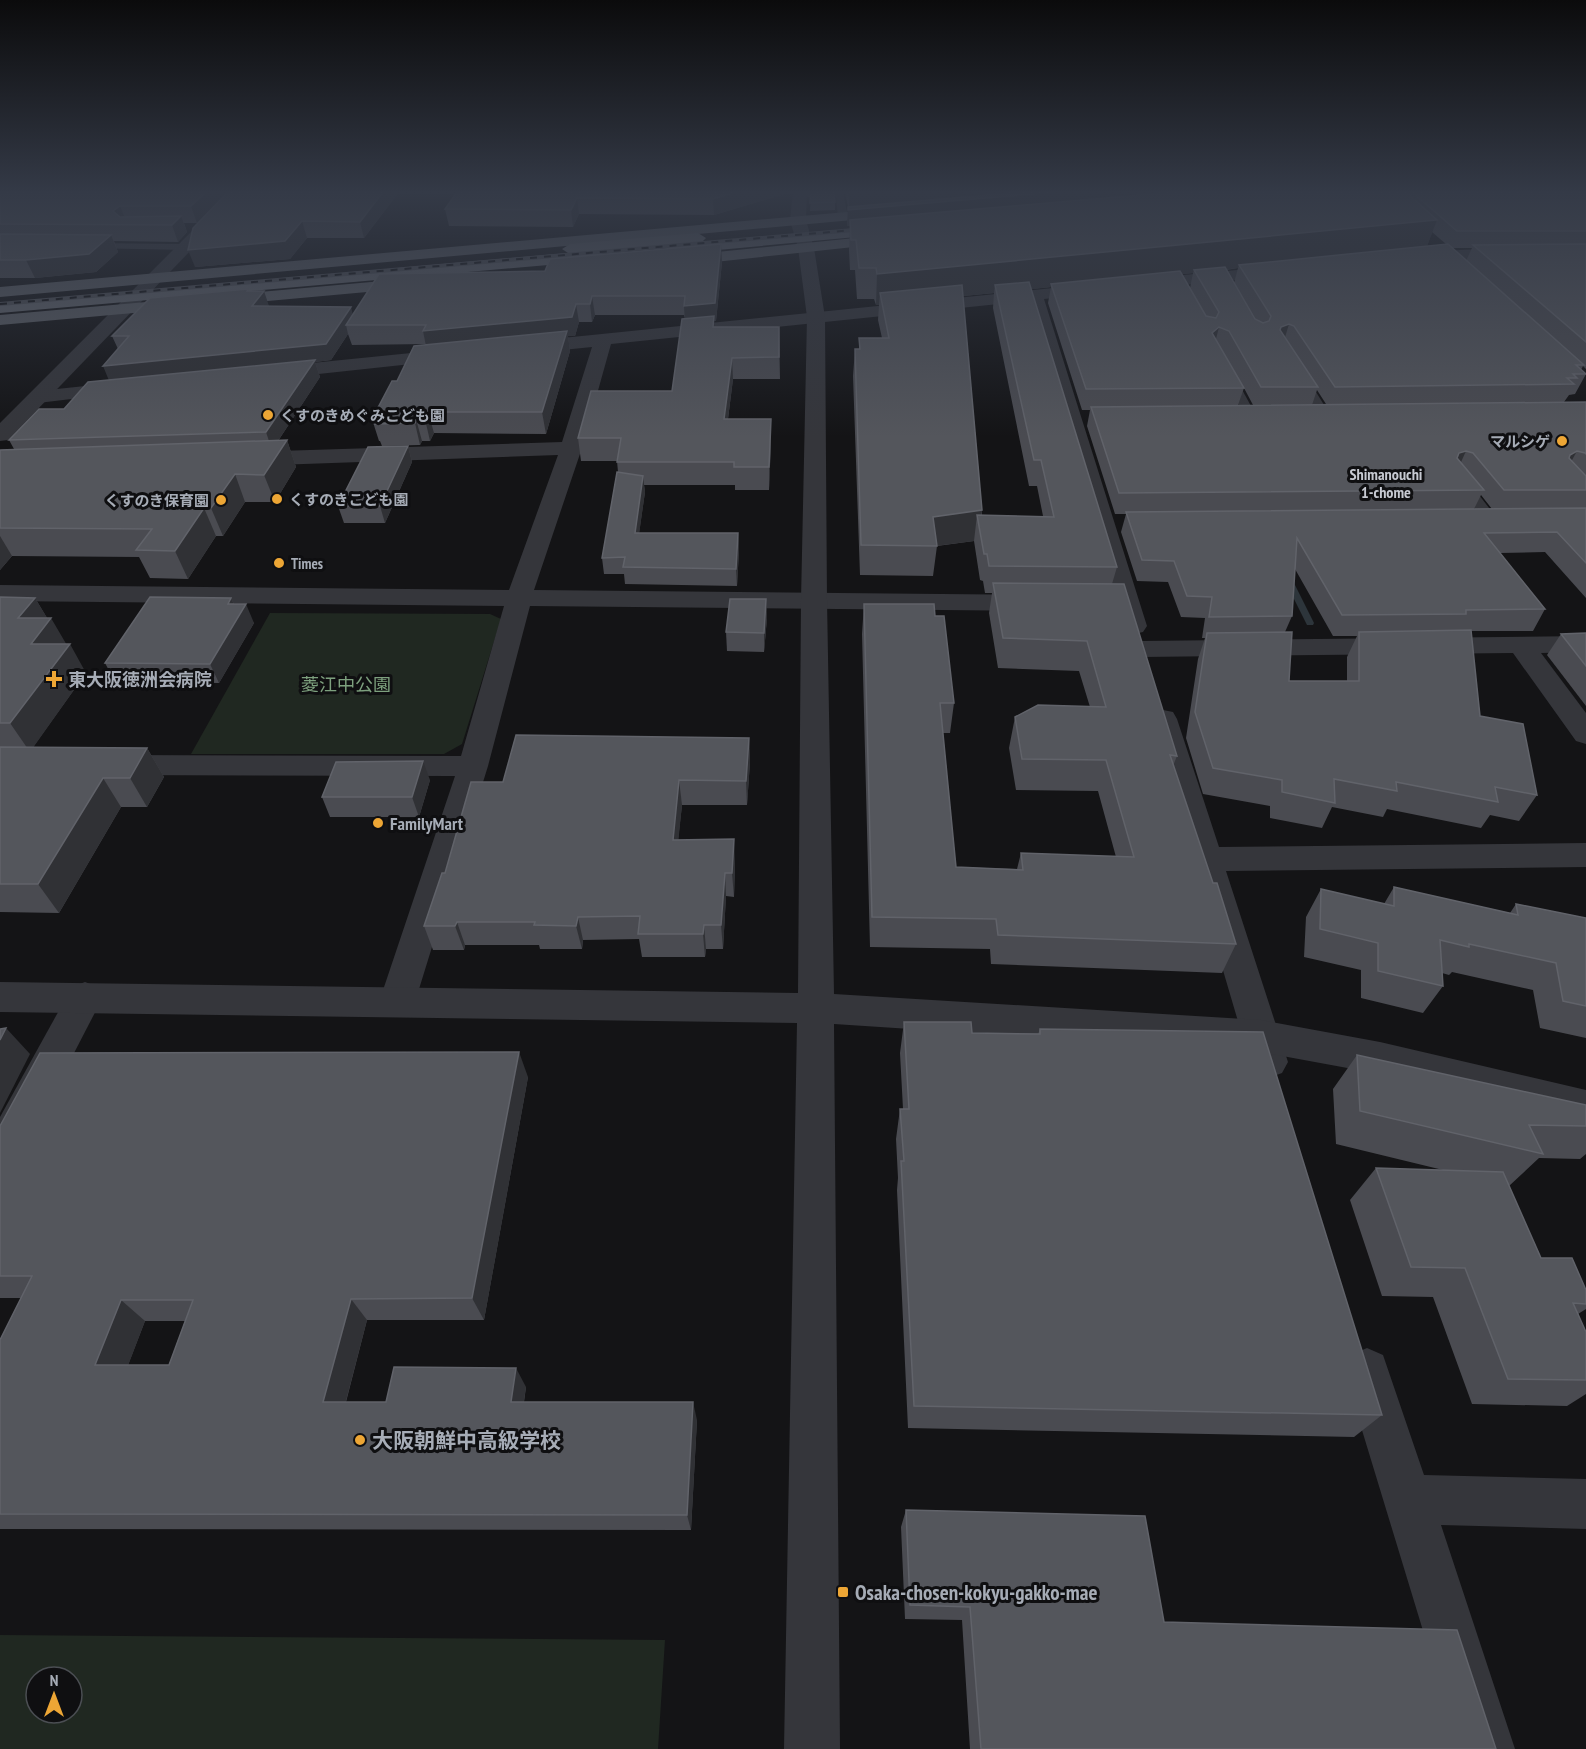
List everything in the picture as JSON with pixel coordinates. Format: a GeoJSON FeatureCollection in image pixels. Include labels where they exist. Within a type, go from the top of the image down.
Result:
{"type":"FeatureCollection","features":[{"type":"Feature","properties":{"kind":"highway"},"geometry":{"type":"LineString","coordinates":[[0,292],[213,274]]}},
{"type":"Feature","properties":{"kind":"highway"},"geometry":{"type":"LineString","coordinates":[[0,298],[299,274]]}},
{"type":"Feature","properties":{"kind":"highway"},"geometry":{"type":"LineString","coordinates":[[0,308],[372,274]]}},
{"type":"Feature","properties":{"kind":"highway"},"geometry":{"type":"LineString","coordinates":[[0,320],[531,274]]}},
{"type":"Feature","properties":{"kind":"street"},"geometry":{"type":"LineString","coordinates":[[0,435],[159,274]]}},
{"type":"Feature","properties":{"kind":"street"},"geometry":{"type":"LineString","coordinates":[[810,274],[816,317],[814,600],[816,1008],[812,1749]]}},
{"type":"Feature","properties":{"kind":"street"},"geometry":{"type":"LineString","coordinates":[[1130,285],[1180,285],[1224,281],[1266,274]]}},
{"type":"Feature","properties":{"kind":"street"},"geometry":{"type":"LineString","coordinates":[[509,350],[1106,288]]}},
{"type":"Feature","properties":{"kind":"street"},"geometry":{"type":"LineString","coordinates":[[1034,295],[1071,418],[1114,523],[1115,603],[1142,650],[1282,1104]]}},
{"type":"Feature","properties":{"kind":"street"},"geometry":{"type":"LineString","coordinates":[[397,1002],[473,766],[519,598],[571,448],[603,340]]}},
{"type":"Feature","properties":{"kind":"street"},"geometry":{"type":"LineString","coordinates":[[250,375],[473,353]]}},
{"type":"Feature","properties":{"kind":"street"},"geometry":{"type":"LineString","coordinates":[[38,397],[144,386]]}},
{"type":"Feature","properties":{"kind":"street"},"geometry":{"type":"LineString","coordinates":[[1227,417],[1272,416]]}},
{"type":"Feature","properties":{"kind":"street"},"geometry":{"type":"LineString","coordinates":[[1304,416],[1349,416]]}},
{"type":"Feature","properties":{"kind":"street"},"geometry":{"type":"LineString","coordinates":[[1071,418],[1095,418]]}},
{"type":"Feature","properties":{"kind":"street"},"geometry":{"type":"LineString","coordinates":[[226,460],[571,448]]}},
{"type":"Feature","properties":{"kind":"street"},"geometry":{"type":"LineString","coordinates":[[1468,520],[1515,519]]}},
{"type":"Feature","properties":{"kind":"street"},"geometry":{"type":"LineString","coordinates":[[0,593],[1057,603]]}},
{"type":"Feature","properties":{"kind":"street"},"geometry":{"type":"LineString","coordinates":[[1142,650],[1586,644]]}},
{"type":"Feature","properties":{"kind":"street"},"geometry":{"type":"LineString","coordinates":[[1521,645],[1586,734]]}},
{"type":"Feature","properties":{"kind":"street"},"geometry":{"type":"LineString","coordinates":[[83,765],[473,766]]}},
{"type":"Feature","properties":{"kind":"street"},"geometry":{"type":"LineString","coordinates":[[1206,859],[1586,855]]}},
{"type":"Feature","properties":{"kind":"street"},"geometry":{"type":"LineString","coordinates":[[0,997],[816,1008],[1261,1036],[1380,1058],[1586,1107]]}},
{"type":"Feature","properties":{"kind":"street"},"geometry":{"type":"LineString","coordinates":[[0,1156],[85,997]]}},
{"type":"Feature","properties":{"kind":"street"},"geometry":{"type":"LineString","coordinates":[[1354,1330],[1487,1749]]}},
{"type":"Feature","properties":{"kind":"street"},"geometry":{"type":"LineString","coordinates":[[1408,1499],[1586,1504]]}},
{"type":"Feature","properties":{"kind":"lane"},"geometry":{"type":"LineString","coordinates":[[1220,361],[1251,417]]}},
{"type":"Feature","properties":{"kind":"lane"},"geometry":{"type":"LineString","coordinates":[[1294,368],[1325,416]]}},
{"type":"Feature","properties":{"kind":"lane"},"geometry":{"type":"LineString","coordinates":[[1457,477],[1491,519]]}},
{"type":"Feature","properties":{"kind":"green space","name":"菱江中公園"},"geometry":{"type":"Polygon","coordinates":[[[270,613],[490,614],[501,619],[462,744],[444,754],[191,754],[270,613]]]}},
{"type":"Feature","properties":{"kind":"green space"},"geometry":{"type":"Polygon","coordinates":[[[0,1635],[665,1640],[658,1749],[0,1749],[0,1635]]]}},
{"type":"Feature","properties":{"kind":"building"},"geometry":{"type":"Polygon","coordinates":[[[379,274],[718,274],[715,303],[684,306],[685,296],[592,296],[590,304],[576,304],[572,317],[423,331],[426,325],[346,325],[379,274]]]}},
{"type":"Feature","properties":{"kind":"building"},"geometry":{"type":"Polygon","coordinates":[[[1154,274],[1182,274],[1206,316],[1216,318],[1219,312],[1196,274],[1229,274],[1255,319],[1263,323],[1269,321],[1271,316],[1244,274],[1481,274],[1584,365],[1576,365],[1586,374],[1573,374],[1577,378],[1567,378],[1574,384],[1335,387],[1294,326],[1289,324],[1281,327],[1280,330],[1318,387],[1261,387],[1229,331],[1219,327],[1212,333],[1244,388],[1086,389],[1051,284],[1154,274]]]}},
{"type":"Feature","properties":{"kind":"building"},"geometry":{"type":"Polygon","coordinates":[[[1506,274],[1586,274],[1586,342],[1506,274]]]}},
{"type":"Feature","properties":{"kind":"building"},"geometry":{"type":"Polygon","coordinates":[[[1029,282],[1117,567],[989,566],[987,554],[984,554],[977,515],[1054,517],[1041,460],[1034,460],[995,285],[1029,282]]]}},
{"type":"Feature","properties":{"kind":"building"},"geometry":{"type":"Polygon","coordinates":[[[962,285],[982,510],[933,517],[937,546],[861,545],[855,349],[860,349],[859,338],[889,338],[880,293],[962,285]]]}},
{"type":"Feature","properties":{"kind":"building"},"geometry":{"type":"Polygon","coordinates":[[[248,289],[247,291],[264,291],[252,306],[351,307],[326,344],[103,366],[129,336],[112,336],[150,298],[248,289]]]}},
{"type":"Feature","properties":{"kind":"building"},"geometry":{"type":"Polygon","coordinates":[[[714,316],[713,327],[779,327],[779,357],[732,358],[724,419],[771,419],[769,467],[734,467],[734,462],[617,462],[621,438],[578,438],[591,391],[672,391],[682,319],[714,316]]]}},
{"type":"Feature","properties":{"kind":"building"},"geometry":{"type":"Polygon","coordinates":[[[567,331],[542,412],[428,412],[425,419],[416,419],[415,423],[375,424],[378,419],[372,419],[392,381],[397,381],[414,346],[567,331]]]}},
{"type":"Feature","properties":{"kind":"building"},"geometry":{"type":"Polygon","coordinates":[[[315,360],[266,432],[9,440],[39,409],[64,409],[88,382],[315,360]]]}},
{"type":"Feature","properties":{"kind":"building"},"geometry":{"type":"Polygon","coordinates":[[[1586,402],[1586,454],[1577,451],[1569,458],[1586,476],[1586,490],[1504,490],[1473,453],[1466,451],[1459,453],[1457,458],[1484,490],[1119,493],[1091,407],[1586,402]]]}},
{"type":"Feature","properties":{"kind":"building"},"geometry":{"type":"Polygon","coordinates":[[[287,440],[264,475],[235,474],[211,508],[204,508],[175,551],[136,550],[152,529],[0,528],[0,450],[287,440]]]}},
{"type":"Feature","properties":{"kind":"building"},"geometry":{"type":"Polygon","coordinates":[[[408,446],[380,506],[338,506],[368,447],[408,446]]]}},
{"type":"Feature","properties":{"kind":"building"},"geometry":{"type":"Polygon","coordinates":[[[617,472],[643,476],[635,533],[738,533],[736,569],[623,567],[625,557],[602,558],[617,472]]]}},
{"type":"Feature","properties":{"kind":"building"},"geometry":{"type":"Polygon","coordinates":[[[1586,508],[1586,563],[1557,532],[1484,533],[1545,609],[1466,610],[1466,614],[1342,615],[1297,538],[1292,616],[1209,617],[1212,597],[1187,596],[1174,561],[1142,560],[1126,512],[1586,508]]]}},
{"type":"Feature","properties":{"kind":"building"},"geometry":{"type":"Polygon","coordinates":[[[993,583],[1124,584],[1177,756],[1170,755],[1213,883],[1217,883],[1236,944],[998,935],[996,919],[872,917],[864,604],[934,604],[935,616],[944,616],[954,703],[940,703],[956,867],[1023,870],[1021,853],[1134,857],[1106,760],[1022,759],[1015,717],[1038,705],[1106,707],[1087,641],[1003,638],[993,583]]]}},
{"type":"Feature","properties":{"kind":"building"},"geometry":{"type":"Polygon","coordinates":[[[0,597],[35,598],[18,618],[51,618],[31,644],[70,644],[10,723],[0,723],[0,597]]]}},
{"type":"Feature","properties":{"kind":"building"},"geometry":{"type":"Polygon","coordinates":[[[150,597],[231,598],[228,604],[246,604],[210,664],[105,663],[150,597]]]}},
{"type":"Feature","properties":{"kind":"building"},"geometry":{"type":"Polygon","coordinates":[[[730,599],[766,599],[764,633],[726,632],[730,599]]]}},
{"type":"Feature","properties":{"kind":"building"},"geometry":{"type":"Polygon","coordinates":[[[1471,630],[1480,716],[1523,724],[1537,795],[1495,787],[1498,802],[1396,782],[1397,791],[1334,779],[1335,803],[1282,792],[1282,780],[1213,768],[1195,712],[1207,633],[1292,632],[1289,681],[1359,681],[1359,632],[1471,630]]]}},
{"type":"Feature","properties":{"kind":"building"},"geometry":{"type":"Polygon","coordinates":[[[1586,633],[1586,666],[1561,634],[1586,633]]]}},
{"type":"Feature","properties":{"kind":"building"},"geometry":{"type":"Polygon","coordinates":[[[516,735],[749,738],[746,781],[679,780],[673,840],[734,839],[732,873],[725,873],[721,925],[704,925],[703,934],[638,934],[640,916],[578,917],[576,926],[534,925],[535,922],[457,922],[455,926],[424,926],[442,873],[445,873],[471,782],[503,782],[516,735]]]}},
{"type":"Feature","properties":{"kind":"building"},"geometry":{"type":"Polygon","coordinates":[[[0,747],[147,748],[130,778],[103,778],[38,884],[0,884],[0,747]]]}},
{"type":"Feature","properties":{"kind":"building"},"geometry":{"type":"Polygon","coordinates":[[[423,761],[412,797],[322,797],[336,762],[423,761]]]}},
{"type":"Feature","properties":{"kind":"building"},"geometry":{"type":"Polygon","coordinates":[[[1394,887],[1518,915],[1516,904],[1586,918],[1586,1006],[1563,1001],[1556,963],[1440,940],[1443,986],[1378,971],[1378,943],[1320,929],[1321,889],[1394,906],[1394,887]]]}},
{"type":"Feature","properties":{"kind":"building"},"geometry":{"type":"Polygon","coordinates":[[[904,1022],[971,1022],[972,1033],[1040,1034],[1040,1029],[1263,1032],[1382,1415],[914,1406],[901,1161],[904,1161],[900,1109],[909,1109],[904,1022]]]}},
{"type":"Feature","properties":{"kind":"building"},"geometry":{"type":"Polygon","coordinates":[[[6,1028],[0,1040],[0,1029],[6,1028]]]}},
{"type":"Feature","properties":{"kind":"building"},"geometry":{"type":"Polygon","coordinates":[[[519,1052],[472,1298],[351,1299],[323,1402],[386,1402],[394,1367],[516,1368],[511,1402],[693,1402],[687,1515],[0,1514],[0,1340],[32,1276],[0,1276],[0,1126],[40,1053],[519,1052]],[[121,1300],[95,1365],[169,1365],[193,1300],[121,1300]]]}},
{"type":"Feature","properties":{"kind":"building"},"geometry":{"type":"Polygon","coordinates":[[[1357,1055],[1586,1105],[1586,1126],[1529,1125],[1543,1154],[1360,1111],[1357,1055]]]}},
{"type":"Feature","properties":{"kind":"building"},"geometry":{"type":"Polygon","coordinates":[[[1376,1168],[1503,1172],[1541,1258],[1572,1258],[1586,1290],[1586,1304],[1573,1303],[1586,1332],[1586,1380],[1508,1379],[1465,1268],[1411,1267],[1376,1168]]]}},
{"type":"Feature","properties":{"kind":"building"},"geometry":{"type":"Polygon","coordinates":[[[906,1510],[1145,1516],[1164,1622],[1457,1630],[1496,1749],[981,1749],[970,1607],[910,1605],[906,1510]]]}},
{"type":"Feature","properties":{"kind":"waterway"},"geometry":{"type":"LineString","coordinates":[[1287,577],[1310,623]]}},
{"type":"Feature","properties":{"kind":"railway"},"geometry":{"type":"LineString","coordinates":[[0,304],[350,274]]}},
{"type":"Feature","properties":{"kind":"place","name":"くすのきめぐみこども園"},"geometry":{"type":"Point","coordinates":[268,415]}},
{"type":"Feature","properties":{"kind":"place","name":"マルシゲ"},"geometry":{"type":"Point","coordinates":[1562,441]}},
{"type":"Feature","properties":{"kind":"place","name":"くすのきこども園"},"geometry":{"type":"Point","coordinates":[277,499]}},
{"type":"Feature","properties":{"kind":"place","name":"くすのき保育園"},"geometry":{"type":"Point","coordinates":[221,500]}},
{"type":"Feature","properties":{"kind":"place","name":"Times"},"geometry":{"type":"Point","coordinates":[279,563]}},
{"type":"Feature","properties":{"kind":"place","name":"東大阪徳洲会病院"},"geometry":{"type":"Point","coordinates":[54,679]}},
{"type":"Feature","properties":{"kind":"place","name":"FamilyMart"},"geometry":{"type":"Point","coordinates":[378,823]}},
{"type":"Feature","properties":{"kind":"place","name":"大阪朝鮮中高級学校"},"geometry":{"type":"Point","coordinates":[360,1440]}},
{"type":"Feature","properties":{"kind":"place","name":"Osaka-chosen-kokyu-gakko-mae"},"geometry":{"type":"Point","coordinates":[843,1592]}},
{"type":"Feature","properties":{"kind":"district","name":"Shimanouchi 1-chome"},"geometry":{"type":"Point","coordinates":[1386,483]}}]}
